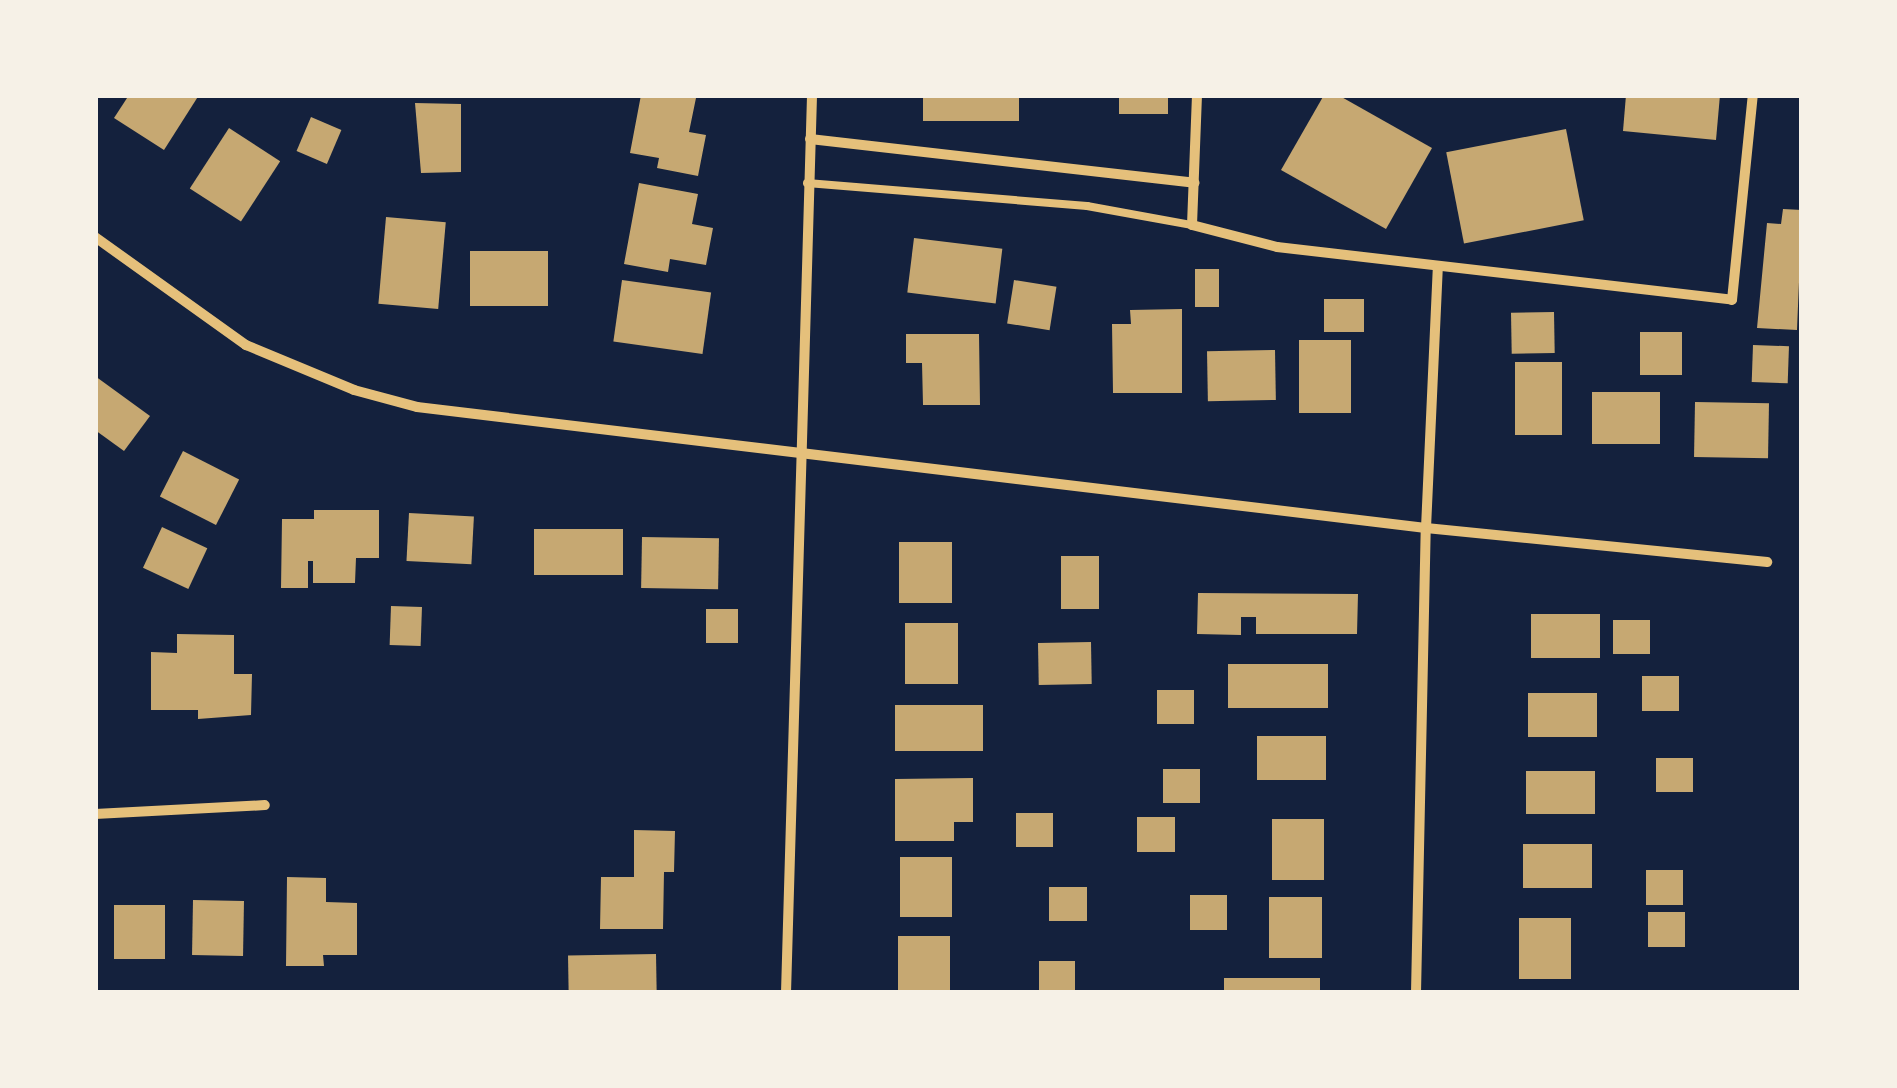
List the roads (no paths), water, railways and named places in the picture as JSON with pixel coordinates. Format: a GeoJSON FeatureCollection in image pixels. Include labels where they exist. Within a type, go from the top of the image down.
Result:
{"type":"FeatureCollection","features":[{"type":"Feature","properties":{"kind":"street"},"geometry":{"type":"LineString","coordinates":[[786,993],[798,450],[812,95]]}},
{"type":"Feature","properties":{"kind":"street"},"geometry":{"type":"LineString","coordinates":[[1198,95],[1192,225],[1276,248],[1732,300],[1753,95]]}},
{"type":"Feature","properties":{"kind":"street"},"geometry":{"type":"LineString","coordinates":[[810,139],[1194,183]]}},
{"type":"Feature","properties":{"kind":"street"},"geometry":{"type":"LineString","coordinates":[[95,238],[246,345],[354,390],[483,418],[798,450],[1426,528],[1767,562]]}},
{"type":"Feature","properties":{"kind":"street"},"geometry":{"type":"LineString","coordinates":[[1416,993],[1426,528],[1438,268]]}},
{"type":"Feature","properties":{"kind":"street"},"geometry":{"type":"LineString","coordinates":[[95,814],[265,805]]}},
{"type":"Feature","properties":{"kind":"lane"},"geometry":{"type":"LineString","coordinates":[[807,184],[1087,206],[1192,225]]}}]}
